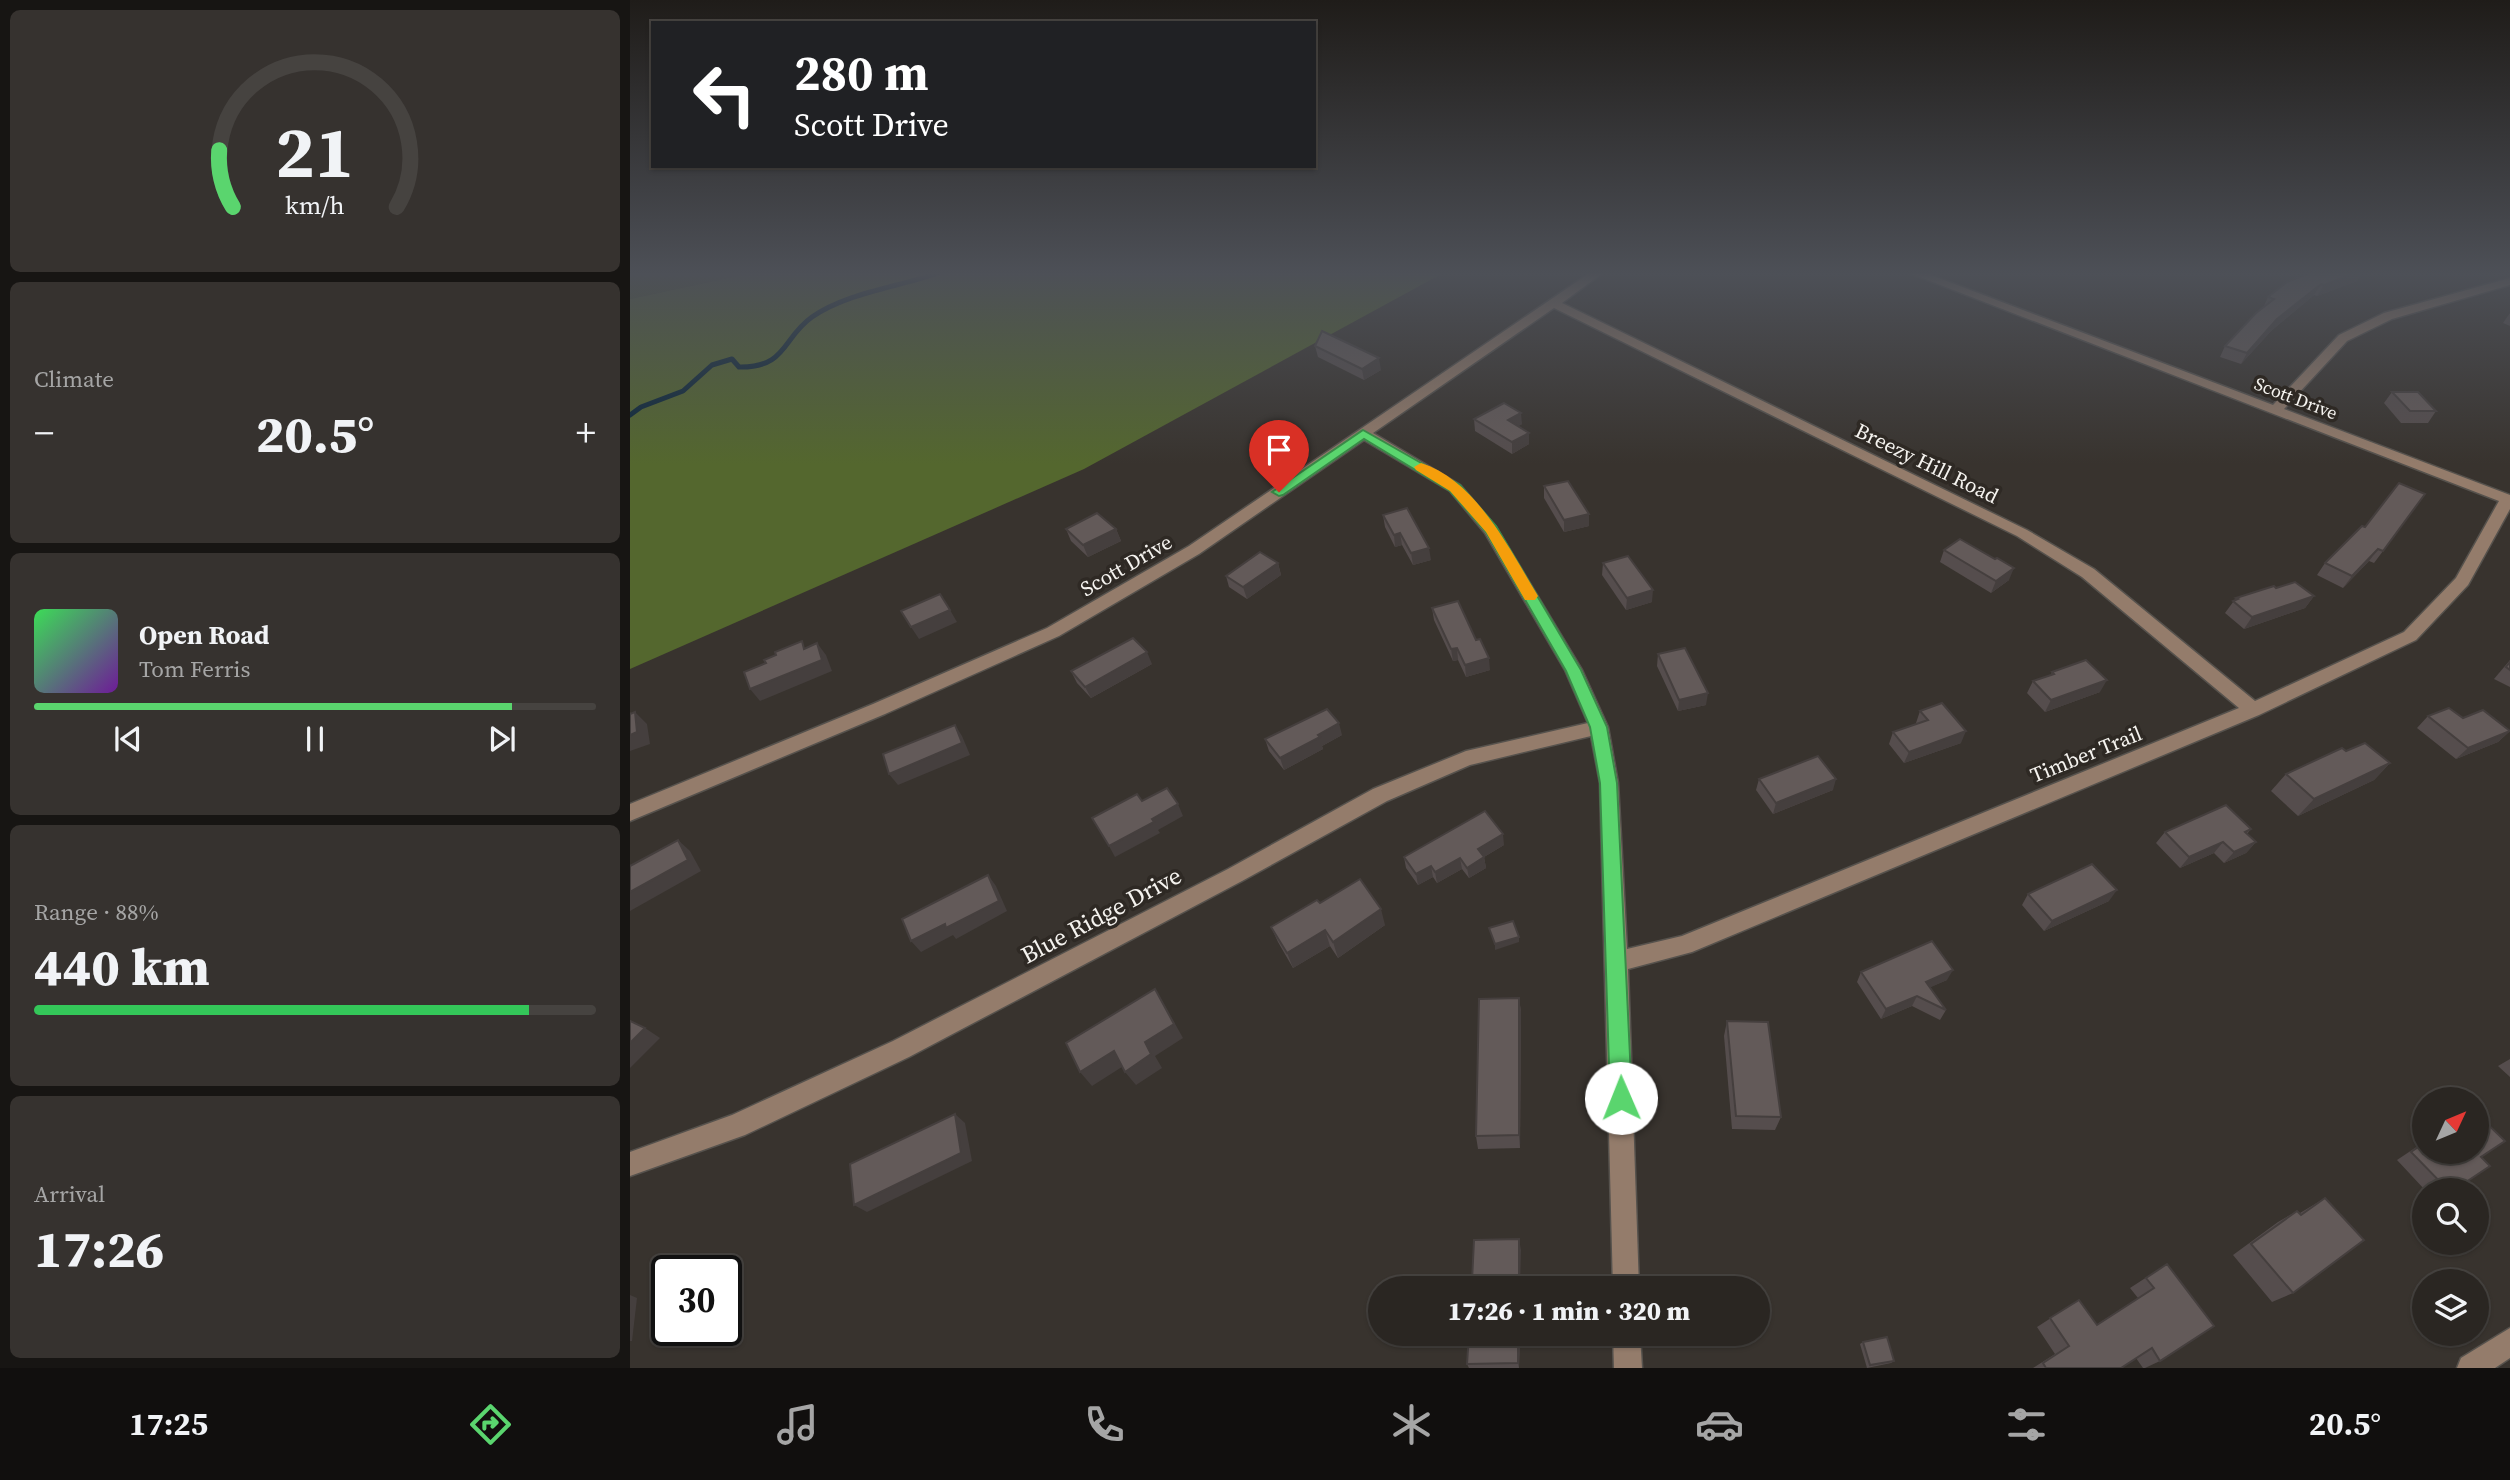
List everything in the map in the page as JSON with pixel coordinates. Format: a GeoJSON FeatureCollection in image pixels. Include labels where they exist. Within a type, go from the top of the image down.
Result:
{"type":"FeatureCollection","features":[{"type":"Feature","properties":{"kind":"street","name":"Scott Drive"},"geometry":{"type":"LineString","coordinates":[[630,813],[1053,632],[1194,550],[1504,336]]}},
{"type":"Feature","properties":{"kind":"street","name":"Breezy Hill Road"},"geometry":{"type":"LineString","coordinates":[[1619,336],[2022,533],[2088,573],[2253,710]]}},
{"type":"Feature","properties":{"kind":"street","name":"Scott Drive"},"geometry":{"type":"LineString","coordinates":[[2079,336],[2509,500]]}},
{"type":"Feature","properties":{"kind":"street"},"geometry":{"type":"LineString","coordinates":[[2276,411],[2347,336]]}},
{"type":"Feature","properties":{"kind":"street"},"geometry":{"type":"LineString","coordinates":[[1363,433],[1455,488],[1491,530],[1573,670],[1599,727],[1609,783],[1626,1276]]}},
{"type":"Feature","properties":{"kind":"street","name":"Timber Trail"},"geometry":{"type":"LineString","coordinates":[[1617,962],[1684,945],[2253,710],[2410,636],[2462,582],[2509,500]]}},
{"type":"Feature","properties":{"kind":"street","name":"Blue Ridge Drive"},"geometry":{"type":"LineString","coordinates":[[630,1164],[736,1126],[901,1049],[1234,875],[1380,795],[1466,758],[1599,727]]}},
{"type":"Feature","properties":{"kind":"street"},"geometry":{"type":"LineString","coordinates":[[2471,1368],[2510,1342]]}},
{"type":"Feature","properties":{"kind":"street"},"geometry":{"type":"LineString","coordinates":[[1627,1346],[1628,1368]]}},
{"type":"Feature","properties":{"kind":"green space"},"geometry":{"type":"Polygon","coordinates":[[[630,336],[1328,336],[1084,469],[630,669],[630,336]]]}},
{"type":"Feature","properties":{"kind":"building"},"geometry":{"type":"Polygon","coordinates":[[[1320,336],[1332,336],[1379,358],[1362,369],[1315,346],[1320,336]]]}},
{"type":"Feature","properties":{"kind":"building"},"geometry":{"type":"Polygon","coordinates":[[[2235,336],[2262,336],[2247,353],[2225,346],[2235,336]]]}},
{"type":"Feature","properties":{"kind":"building"},"geometry":{"type":"Polygon","coordinates":[[[2392,392],[2418,392],[2436,411],[2410,411],[2392,392]]]}},
{"type":"Feature","properties":{"kind":"building"},"geometry":{"type":"Polygon","coordinates":[[[1504,403],[1521,413],[1508,420],[1529,433],[1512,442],[1474,419],[1504,403]]]}},
{"type":"Feature","properties":{"kind":"building"},"geometry":{"type":"Polygon","coordinates":[[[1568,481],[1589,514],[1564,520],[1544,486],[1568,481]]]}},
{"type":"Feature","properties":{"kind":"building"},"geometry":{"type":"Polygon","coordinates":[[[2399,483],[2425,494],[2383,551],[2378,549],[2352,576],[2325,563],[2362,526],[2365,527],[2399,483]]]}},
{"type":"Feature","properties":{"kind":"building"},"geometry":{"type":"Polygon","coordinates":[[[1407,508],[1429,548],[1411,553],[1400,533],[1394,535],[1383,515],[1407,508]]]}},
{"type":"Feature","properties":{"kind":"building"},"geometry":{"type":"Polygon","coordinates":[[[1097,513],[1116,529],[1083,545],[1066,529],[1097,513]]]}},
{"type":"Feature","properties":{"kind":"building"},"geometry":{"type":"Polygon","coordinates":[[[1960,539],[2014,568],[1996,581],[1944,550],[1960,539]]]}},
{"type":"Feature","properties":{"kind":"building"},"geometry":{"type":"Polygon","coordinates":[[[1260,552],[1278,563],[1243,587],[1226,576],[1260,552]]]}},
{"type":"Feature","properties":{"kind":"building"},"geometry":{"type":"Polygon","coordinates":[[[1628,556],[1653,590],[1627,598],[1603,563],[1628,556]]]}},
{"type":"Feature","properties":{"kind":"building"},"geometry":{"type":"Polygon","coordinates":[[[2295,582],[2314,596],[2252,617],[2233,601],[2274,586],[2276,588],[2295,582]]]}},
{"type":"Feature","properties":{"kind":"building"},"geometry":{"type":"Polygon","coordinates":[[[940,594],[950,610],[911,627],[901,611],[940,594]]]}},
{"type":"Feature","properties":{"kind":"building"},"geometry":{"type":"Polygon","coordinates":[[[1458,601],[1476,640],[1480,639],[1489,658],[1465,665],[1457,648],[1451,649],[1432,608],[1458,601]]]}},
{"type":"Feature","properties":{"kind":"building"},"geometry":{"type":"Polygon","coordinates":[[[1133,638],[1147,652],[1085,687],[1071,671],[1133,638]]]}},
{"type":"Feature","properties":{"kind":"building"},"geometry":{"type":"Polygon","coordinates":[[[802,641],[804,649],[817,643],[822,660],[750,689],[744,672],[766,663],[764,660],[776,655],[775,652],[802,641]]]}},
{"type":"Feature","properties":{"kind":"building"},"geometry":{"type":"Polygon","coordinates":[[[1685,648],[1708,693],[1679,700],[1658,654],[1685,648]]]}},
{"type":"Feature","properties":{"kind":"building"},"geometry":{"type":"Polygon","coordinates":[[[2086,660],[2107,680],[2051,700],[2033,681],[2054,674],[2052,672],[2086,660]]]}},
{"type":"Feature","properties":{"kind":"building"},"geometry":{"type":"Polygon","coordinates":[[[1942,703],[1966,731],[1909,752],[1893,732],[1928,720],[1920,711],[1942,703]]]}},
{"type":"Feature","properties":{"kind":"building"},"geometry":{"type":"Polygon","coordinates":[[[2449,708],[2463,718],[2483,710],[2510,731],[2468,748],[2428,716],[2449,708]]]}},
{"type":"Feature","properties":{"kind":"building"},"geometry":{"type":"Polygon","coordinates":[[[1327,709],[1339,723],[1318,735],[1320,737],[1280,758],[1265,739],[1327,709]]]}},
{"type":"Feature","properties":{"kind":"building"},"geometry":{"type":"Polygon","coordinates":[[[635,712],[637,732],[630,735],[630,714],[635,712]]]}},
{"type":"Feature","properties":{"kind":"building"},"geometry":{"type":"Polygon","coordinates":[[[955,725],[962,743],[889,774],[883,754],[955,725]]]}},
{"type":"Feature","properties":{"kind":"building"},"geometry":{"type":"Polygon","coordinates":[[[2365,743],[2390,763],[2314,799],[2286,774],[2342,748],[2346,751],[2365,743]]]}},
{"type":"Feature","properties":{"kind":"building"},"geometry":{"type":"Polygon","coordinates":[[[1818,756],[1836,779],[1776,803],[1759,779],[1818,756]]]}},
{"type":"Feature","properties":{"kind":"building"},"geometry":{"type":"Polygon","coordinates":[[[1167,788],[1178,804],[1152,819],[1154,822],[1109,846],[1092,818],[1137,794],[1142,801],[1167,788]]]}},
{"type":"Feature","properties":{"kind":"building"},"geometry":{"type":"Polygon","coordinates":[[[2226,805],[2251,829],[2245,832],[2256,842],[2234,852],[2223,842],[2189,857],[2165,832],[2226,805]]]}},
{"type":"Feature","properties":{"kind":"building"},"geometry":{"type":"Polygon","coordinates":[[[1485,811],[1503,834],[1478,849],[1484,857],[1467,868],[1460,858],[1435,872],[1431,866],[1416,874],[1404,857],[1485,811]]]}},
{"type":"Feature","properties":{"kind":"building"},"geometry":{"type":"Polygon","coordinates":[[[678,840],[688,860],[630,892],[630,866],[678,840]]]}},
{"type":"Feature","properties":{"kind":"building"},"geometry":{"type":"Polygon","coordinates":[[[2092,864],[2117,890],[2052,921],[2028,894],[2092,864]]]}},
{"type":"Feature","properties":{"kind":"building"},"geometry":{"type":"Polygon","coordinates":[[[988,875],[999,901],[946,928],[945,924],[911,941],[902,919],[988,875]]]}},
{"type":"Feature","properties":{"kind":"building"},"geometry":{"type":"Polygon","coordinates":[[[1360,879],[1381,909],[1333,942],[1325,930],[1287,953],[1271,927],[1317,900],[1320,903],[1360,879]]]}},
{"type":"Feature","properties":{"kind":"building"},"geometry":{"type":"Polygon","coordinates":[[[1513,921],[1519,937],[1495,944],[1489,928],[1513,921]]]}},
{"type":"Feature","properties":{"kind":"building"},"geometry":{"type":"Polygon","coordinates":[[[1932,941],[1953,970],[1926,982],[1946,1010],[1917,996],[1886,1009],[1861,972],[1932,941]]]}},
{"type":"Feature","properties":{"kind":"building"},"geometry":{"type":"Polygon","coordinates":[[[1155,989],[1174,1024],[1145,1042],[1151,1054],[1125,1072],[1114,1051],[1080,1072],[1066,1043],[1155,989]]]}},
{"type":"Feature","properties":{"kind":"building"},"geometry":{"type":"Polygon","coordinates":[[[1519,998],[1519,1135],[1476,1136],[1479,999],[1519,998]]]}},
{"type":"Feature","properties":{"kind":"building"},"geometry":{"type":"Polygon","coordinates":[[[630,1021],[645,1028],[630,1043],[630,1021]]]}},
{"type":"Feature","properties":{"kind":"building"},"geometry":{"type":"Polygon","coordinates":[[[1727,1021],[1768,1022],[1781,1117],[1736,1116],[1727,1021]]]}},
{"type":"Feature","properties":{"kind":"building"},"geometry":{"type":"Polygon","coordinates":[[[955,1114],[961,1153],[854,1205],[850,1164],[955,1114]]]}},
{"type":"Feature","properties":{"kind":"building"},"geometry":{"type":"Polygon","coordinates":[[[2489,1126],[2505,1141],[2489,1152],[2489,1126]]]}},
{"type":"Feature","properties":{"kind":"building"},"geometry":{"type":"Polygon","coordinates":[[[2423,1164],[2490,1166],[2472,1178],[2436,1178],[2423,1164]]]}},
{"type":"Feature","properties":{"kind":"building"},"geometry":{"type":"Polygon","coordinates":[[[2325,1198],[2364,1240],[2293,1293],[2251,1244],[2297,1211],[2301,1215],[2325,1198]]]}},
{"type":"Feature","properties":{"kind":"building"},"geometry":{"type":"Polygon","coordinates":[[[1519,1239],[1519,1276],[1472,1276],[1474,1240],[1519,1239]]]}},
{"type":"Feature","properties":{"kind":"building"},"geometry":{"type":"Polygon","coordinates":[[[2167,1264],[2214,1326],[2160,1361],[2152,1348],[2121,1368],[2046,1368],[2043,1363],[2069,1346],[2050,1318],[2079,1300],[2097,1325],[2154,1288],[2146,1278],[2167,1264]]]}},
{"type":"Feature","properties":{"kind":"building"},"geometry":{"type":"Polygon","coordinates":[[[1887,1337],[1894,1361],[1870,1365],[1863,1342],[1887,1337]]]}},
{"type":"Feature","properties":{"kind":"building"},"geometry":{"type":"Polygon","coordinates":[[[1468,1346],[1518,1346],[1518,1363],[1467,1364],[1468,1346]]]}},
{"type":"Feature","properties":{"kind":"waterway"},"geometry":{"type":"LineString","coordinates":[[630,415],[641,407],[683,391],[712,365],[732,359],[739,367],[766,363],[794,336]]}},
{"type":"Feature","properties":{"kind":"slow traffic"},"geometry":{"type":"LineString","coordinates":[[1421,467],[1455,488],[1491,530],[1530,596]]}},
{"type":"Feature","properties":{"kind":"route"},"geometry":{"type":"LineString","coordinates":[[1279,492],[1363,433],[1436,476],[1455,488],[1491,530],[1573,670],[1599,727],[1609,783],[1621,1098]]}}]}
